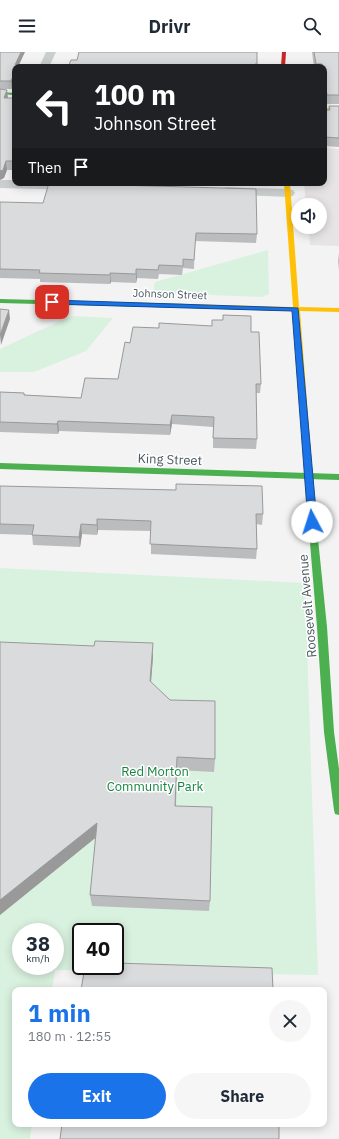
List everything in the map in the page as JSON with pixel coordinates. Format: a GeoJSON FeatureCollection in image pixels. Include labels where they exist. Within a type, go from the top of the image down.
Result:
{"type":"FeatureCollection","features":[{"type":"Feature","properties":{"kind":"street"},"geometry":{"type":"LineString","coordinates":[[45,64],[51,52]]}},
{"type":"Feature","properties":{"kind":"street"},"geometry":{"type":"LineString","coordinates":[[283,64],[284,52]]}},
{"type":"Feature","properties":{"kind":"street"},"geometry":{"type":"LineString","coordinates":[[0,93],[12,94]]}},
{"type":"Feature","properties":{"kind":"street"},"geometry":{"type":"LineString","coordinates":[[327,109],[339,109]]}},
{"type":"Feature","properties":{"kind":"street"},"geometry":{"type":"LineString","coordinates":[[0,184],[12,184]]}},
{"type":"Feature","properties":{"kind":"street"},"geometry":{"type":"LineString","coordinates":[[60,186],[90,187]]}},
{"type":"Feature","properties":{"kind":"street"},"geometry":{"type":"LineString","coordinates":[[217,191],[288,188]]}},
{"type":"Feature","properties":{"kind":"street","name":"Roosevelt Avenue"},"geometry":{"type":"LineString","coordinates":[[288,188],[308,477],[322,627],[334,732],[339,810]]}},
{"type":"Feature","properties":{"kind":"street","name":"Johnson Street"},"geometry":{"type":"LineString","coordinates":[[0,301],[339,310]]}},
{"type":"Feature","properties":{"kind":"street","name":"King Street"},"geometry":{"type":"LineString","coordinates":[[0,466],[339,477]]}},
{"type":"Feature","properties":{"kind":"shaded area"},"geometry":{"type":"Polygon","coordinates":[[[327,148],[339,149],[339,246],[310,245],[309,234],[327,234],[327,198],[305,198],[304,186],[327,186],[327,148]]]}},
{"type":"Feature","properties":{"kind":"green space"},"geometry":{"type":"Polygon","coordinates":[[[268,250],[269,294],[262,297],[153,293],[155,282],[268,250]]]}},
{"type":"Feature","properties":{"kind":"green space"},"geometry":{"type":"Polygon","coordinates":[[[71,316],[113,318],[86,351],[34,372],[0,372],[0,350],[2,348],[71,316]]]}},
{"type":"Feature","properties":{"kind":"green space","name":"Red Morton Community Park"},"geometry":{"type":"Polygon","coordinates":[[[0,568],[305,583],[318,975],[124,971],[124,923],[72,923],[72,970],[64,970],[64,923],[12,923],[12,975],[54,975],[52,987],[12,987],[12,1127],[32,1127],[30,1139],[0,1139],[0,568]]]}},
{"type":"Feature","properties":{"kind":"building"},"geometry":{"type":"Polygon","coordinates":[[[0,52],[21,52],[15,64],[12,64],[11,81],[0,81],[0,52]]]}},
{"type":"Feature","properties":{"kind":"building"},"geometry":{"type":"Polygon","coordinates":[[[79,52],[257,52],[257,64],[69,64],[71,60],[77,60],[79,52]]]}},
{"type":"Feature","properties":{"kind":"building"},"geometry":{"type":"Polygon","coordinates":[[[314,52],[339,52],[339,95],[327,95],[327,64],[316,64],[314,52]]]}},
{"type":"Feature","properties":{"kind":"building"},"geometry":{"type":"Polygon","coordinates":[[[0,89],[7,90],[4,98],[12,98],[12,161],[6,161],[3,170],[0,171],[0,89]]]}},
{"type":"Feature","properties":{"kind":"building"},"geometry":{"type":"Polygon","coordinates":[[[329,106],[339,106],[339,138],[327,137],[327,110],[330,110],[329,106]]]}},
{"type":"Feature","properties":{"kind":"building"},"geometry":{"type":"Polygon","coordinates":[[[48,186],[152,186],[256,189],[257,234],[196,233],[194,260],[183,259],[183,266],[159,265],[158,270],[136,269],[136,274],[110,273],[110,275],[39,273],[40,270],[0,269],[0,202],[43,203],[48,186]]]}},
{"type":"Feature","properties":{"kind":"building"},"geometry":{"type":"Polygon","coordinates":[[[0,309],[9,310],[0,335],[0,309]]]}},
{"type":"Feature","properties":{"kind":"building"},"geometry":{"type":"Polygon","coordinates":[[[223,315],[251,316],[251,332],[259,332],[261,384],[256,384],[257,439],[213,438],[214,417],[172,415],[170,425],[58,421],[57,424],[0,422],[0,392],[24,393],[24,395],[81,398],[85,378],[118,379],[125,342],[130,343],[133,327],[159,328],[159,323],[212,326],[212,320],[223,320],[223,315]]]}},
{"type":"Feature","properties":{"kind":"building"},"geometry":{"type":"Polygon","coordinates":[[[176,484],[262,486],[263,514],[256,514],[257,549],[150,544],[151,521],[97,519],[97,525],[81,524],[79,537],[32,535],[34,525],[0,524],[0,486],[176,490],[176,484]]]}},
{"type":"Feature","properties":{"kind":"building"},"geometry":{"type":"Polygon","coordinates":[[[95,641],[153,643],[150,681],[170,700],[215,701],[215,759],[177,757],[175,806],[212,807],[210,901],[90,895],[97,823],[0,900],[0,642],[94,646],[95,641]]]}},
{"type":"Feature","properties":{"kind":"building"},"geometry":{"type":"Polygon","coordinates":[[[124,963],[272,968],[273,987],[82,987],[84,975],[124,975],[124,963]]]}},
{"type":"Feature","properties":{"kind":"building"},"geometry":{"type":"Polygon","coordinates":[[[62,1127],[279,1127],[279,1139],[60,1139],[62,1127]]]}},
{"type":"Feature","properties":{"kind":"traffic: fast"},"geometry":{"type":"LineString","coordinates":[[0,93],[12,94]]}},
{"type":"Feature","properties":{"kind":"traffic: fast"},"geometry":{"type":"LineString","coordinates":[[0,301],[189,306]]}},
{"type":"Feature","properties":{"kind":"traffic: fast"},"geometry":{"type":"LineString","coordinates":[[0,466],[339,477]]}},
{"type":"Feature","properties":{"kind":"traffic: fast"},"geometry":{"type":"LineString","coordinates":[[312,519],[322,627],[329,732],[339,810]]}},
{"type":"Feature","properties":{"kind":"traffic: slow"},"geometry":{"type":"LineString","coordinates":[[327,109],[339,109]]}},
{"type":"Feature","properties":{"kind":"traffic: slow"},"geometry":{"type":"LineString","coordinates":[[287,186],[312,519]]}},
{"type":"Feature","properties":{"kind":"traffic: slow"},"geometry":{"type":"LineString","coordinates":[[189,306],[339,310]]}},
{"type":"Feature","properties":{"kind":"traffic: jam"},"geometry":{"type":"LineString","coordinates":[[283,64],[284,52]]}},
{"type":"Feature","properties":{"kind":"route"},"geometry":{"type":"LineString","coordinates":[[52,302],[296,309],[312,522]]}}]}
